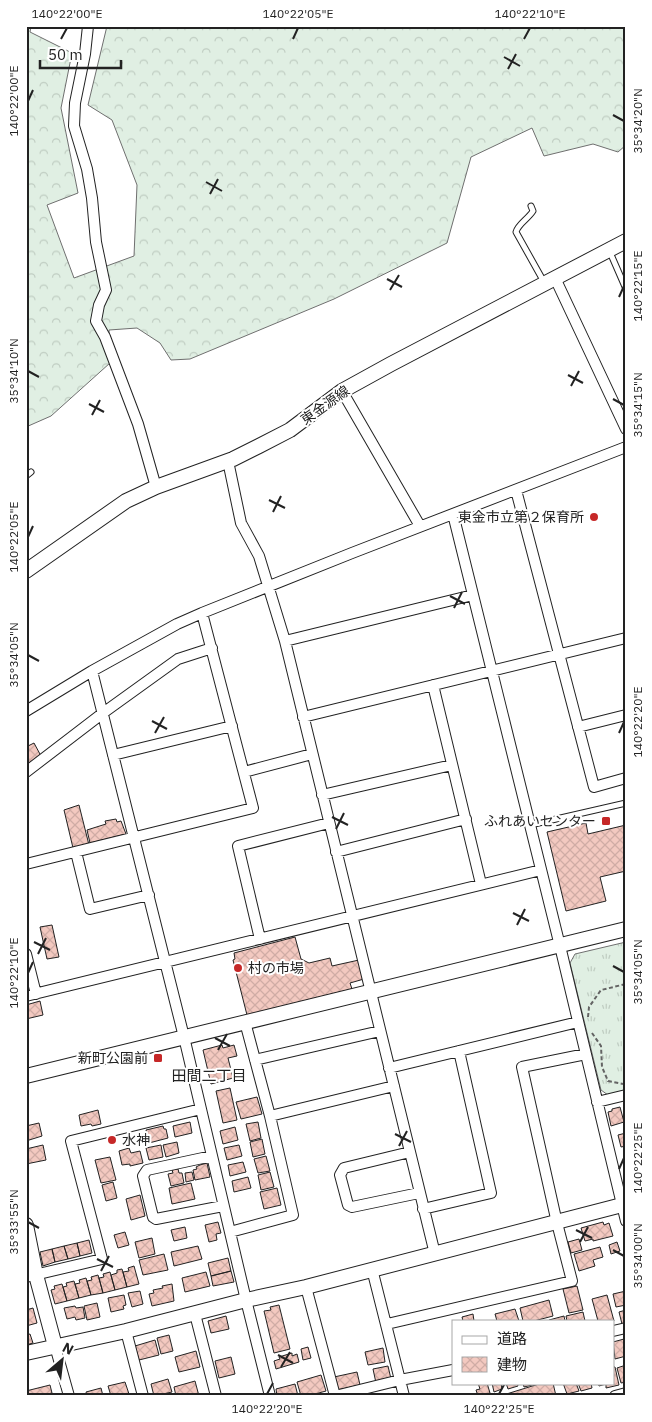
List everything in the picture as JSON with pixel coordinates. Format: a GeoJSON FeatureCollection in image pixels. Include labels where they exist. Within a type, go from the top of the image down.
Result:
{"type":"FeatureCollection","features":[{"type":"Feature","properties":{"kind":"street"},"geometry":{"type":"LineString","coordinates":[[88,26],[85,54],[75,103],[74,126],[87,169],[96,242],[106,290],[99,305],[96,321],[105,337],[138,424],[156,487]]}},
{"type":"Feature","properties":{"kind":"street","name":"東金源線"},"geometry":{"type":"LineString","coordinates":[[26,571],[126,501],[156,487],[228,461],[290,430],[342,391],[626,241]]}},
{"type":"Feature","properties":{"kind":"street"},"geometry":{"type":"LineString","coordinates":[[550,281],[626,430]]}},
{"type":"Feature","properties":{"kind":"street"},"geometry":{"type":"LineString","coordinates":[[342,391],[420,526]]}},
{"type":"Feature","properties":{"kind":"street"},"geometry":{"type":"LineString","coordinates":[[26,711],[92,671],[177,624],[202,613],[420,526],[626,447]]}},
{"type":"Feature","properties":{"kind":"street"},"geometry":{"type":"LineString","coordinates":[[228,461],[241,523],[259,556],[285,641],[435,1254]]}},
{"type":"Feature","properties":{"kind":"street"},"geometry":{"type":"LineString","coordinates":[[516,490],[594,787],[626,778]]}},
{"type":"Feature","properties":{"kind":"street"},"geometry":{"type":"LineString","coordinates":[[453,514],[626,1220]]}},
{"type":"Feature","properties":{"kind":"street"},"geometry":{"type":"LineString","coordinates":[[285,641],[473,595]]}},
{"type":"Feature","properties":{"kind":"street"},"geometry":{"type":"LineString","coordinates":[[26,864],[254,808],[202,613]]}},
{"type":"Feature","properties":{"kind":"street"},"geometry":{"type":"LineString","coordinates":[[303,717],[626,638]]}},
{"type":"Feature","properties":{"kind":"street"},"geometry":{"type":"LineString","coordinates":[[26,772],[102,713],[178,659],[212,648]]}},
{"type":"Feature","properties":{"kind":"street"},"geometry":{"type":"LineString","coordinates":[[92,671],[184,1037],[270,1396]]}},
{"type":"Feature","properties":{"kind":"street"},"geometry":{"type":"LineString","coordinates":[[433,685],[482,884]]}},
{"type":"Feature","properties":{"kind":"street"},"geometry":{"type":"LineString","coordinates":[[578,727],[626,715]]}},
{"type":"Feature","properties":{"kind":"street"},"geometry":{"type":"LineString","coordinates":[[113,755],[232,726]]}},
{"type":"Feature","properties":{"kind":"street"},"geometry":{"type":"LineString","coordinates":[[244,772],[312,754]]}},
{"type":"Feature","properties":{"kind":"street"},"geometry":{"type":"LineString","coordinates":[[322,795],[452,765]]}},
{"type":"Feature","properties":{"kind":"street"},"geometry":{"type":"LineString","coordinates":[[336,852],[466,819]]}},
{"type":"Feature","properties":{"kind":"street"},"geometry":{"type":"LineString","coordinates":[[260,939],[238,846],[329,823]]}},
{"type":"Feature","properties":{"kind":"street"},"geometry":{"type":"LineString","coordinates":[[76,852],[90,909],[148,895]]}},
{"type":"Feature","properties":{"kind":"street"},"geometry":{"type":"LineString","coordinates":[[26,954],[31,995],[541,870]]}},
{"type":"Feature","properties":{"kind":"street"},"geometry":{"type":"LineString","coordinates":[[26,1076],[626,930]]}},
{"type":"Feature","properties":{"kind":"street"},"geometry":{"type":"LineString","coordinates":[[230,1232],[292,1215],[270,1116],[245,1022]]}},
{"type":"Feature","properties":{"kind":"street"},"geometry":{"type":"LineString","coordinates":[[389,1068],[578,1022]]}},
{"type":"Feature","properties":{"kind":"street"},"geometry":{"type":"LineString","coordinates":[[255,1060],[380,1031]]}},
{"type":"Feature","properties":{"kind":"street"},"geometry":{"type":"LineString","coordinates":[[423,1209],[491,1193],[459,1051]]}},
{"type":"Feature","properties":{"kind":"street"},"geometry":{"type":"LineString","coordinates":[[387,1324],[572,1281],[522,1067],[586,1054]]}},
{"type":"Feature","properties":{"kind":"street"},"geometry":{"type":"LineString","coordinates":[[270,1116],[394,1086]]}},
{"type":"Feature","properties":{"kind":"street"},"geometry":{"type":"LineString","coordinates":[[597,1102],[626,1095]]}},
{"type":"Feature","properties":{"kind":"street"},"geometry":{"type":"LineString","coordinates":[[31,1276],[102,1259],[71,1141],[201,1109]]}},
{"type":"Feature","properties":{"kind":"street"},"geometry":{"type":"LineString","coordinates":[[410,1152],[344,1168],[340,1175],[348,1205],[352,1207],[419,1192]]}},
{"type":"Feature","properties":{"kind":"street"},"geometry":{"type":"LineString","coordinates":[[212,1156],[147,1170],[143,1176],[153,1217],[156,1219],[224,1206]]}},
{"type":"Feature","properties":{"kind":"street"},"geometry":{"type":"LineString","coordinates":[[26,1353],[126,1331],[246,1300],[306,1287],[622,1205]]}},
{"type":"Feature","properties":{"kind":"street"},"geometry":{"type":"LineString","coordinates":[[26,1225],[31,1276],[55,1346],[69,1396]]}},
{"type":"Feature","properties":{"kind":"street"},"geometry":{"type":"LineString","coordinates":[[372,1269],[404,1396]]}},
{"type":"Feature","properties":{"kind":"street"},"geometry":{"type":"LineString","coordinates":[[306,1287],[335,1396],[400,1380],[452,1370]]}},
{"type":"Feature","properties":{"kind":"street"},"geometry":{"type":"LineString","coordinates":[[195,1314],[216,1396]]}},
{"type":"Feature","properties":{"kind":"street"},"geometry":{"type":"LineString","coordinates":[[126,1331],[143,1396]]}},
{"type":"Feature","properties":{"kind":"street"},"geometry":{"type":"LineString","coordinates":[[615,1396],[626,1393]]}},
{"type":"Feature","properties":{"kind":"lane"},"geometry":{"type":"LineString","coordinates":[[531,206],[533,211],[531,215],[517,228],[516,232],[550,281]]}},
{"type":"Feature","properties":{"kind":"lane"},"geometry":{"type":"LineString","coordinates":[[608,250],[626,289]]}},
{"type":"Feature","properties":{"kind":"lane"},"geometry":{"type":"LineString","coordinates":[[530,825],[626,803]]}},
{"type":"Feature","properties":{"kind":"path"},"geometry":{"type":"LineString","coordinates":[[588,1016],[589,1007],[601,990],[626,984]]}},
{"type":"Feature","properties":{"kind":"path"},"geometry":{"type":"LineString","coordinates":[[592,1033],[601,1046],[602,1067],[608,1081],[626,1084]]}},
{"type":"Feature","properties":{"kind":"green space"},"geometry":{"type":"Polygon","coordinates":[[[26,26],[31,26],[30,32],[72,53],[61,108],[78,193],[47,205],[74,278],[134,256],[137,185],[112,120],[88,105],[107,26],[626,26],[626,145],[618,152],[593,144],[544,156],[532,128],[471,157],[447,243],[334,299],[190,359],[171,360],[160,343],[137,328],[109,330],[110,363],[51,416],[26,427],[26,26]]]}},
{"type":"Feature","properties":{"kind":"green space"},"geometry":{"type":"Polygon","coordinates":[[[626,942],[626,1091],[608,1095],[601,1090],[570,963],[575,954],[626,942]]]}},
{"type":"Feature","properties":{"kind":"building"},"geometry":{"type":"Polygon","coordinates":[[[34,743],[41,756],[26,765],[26,747],[34,743]]]}},
{"type":"Feature","properties":{"kind":"building"},"geometry":{"type":"Polygon","coordinates":[[[79,805],[89,845],[73,848],[64,810],[79,805]]]}},
{"type":"Feature","properties":{"kind":"building"},"geometry":{"type":"Polygon","coordinates":[[[116,819],[117,822],[121,821],[126,834],[90,843],[87,830],[106,824],[105,821],[116,819]]]}},
{"type":"Feature","properties":{"kind":"building"},"geometry":{"type":"Polygon","coordinates":[[[586,823],[588,834],[626,825],[626,871],[600,877],[606,901],[566,911],[547,832],[586,823]]]}},
{"type":"Feature","properties":{"kind":"building"},"geometry":{"type":"Polygon","coordinates":[[[52,925],[59,957],[47,959],[40,927],[52,925]]]}},
{"type":"Feature","properties":{"kind":"building"},"geometry":{"type":"Polygon","coordinates":[[[295,937],[301,959],[309,963],[330,958],[332,966],[359,960],[364,979],[350,983],[352,989],[247,1015],[233,960],[235,959],[234,953],[295,937]]]}},
{"type":"Feature","properties":{"kind":"building"},"geometry":{"type":"Polygon","coordinates":[[[40,1001],[43,1015],[26,1019],[26,1005],[40,1001]]]}},
{"type":"Feature","properties":{"kind":"building"},"geometry":{"type":"Polygon","coordinates":[[[222,1045],[223,1048],[234,1045],[237,1056],[228,1058],[233,1078],[211,1084],[203,1050],[222,1045]]]}},
{"type":"Feature","properties":{"kind":"building"},"geometry":{"type":"Polygon","coordinates":[[[230,1088],[237,1120],[223,1123],[216,1091],[230,1088]]]}},
{"type":"Feature","properties":{"kind":"building"},"geometry":{"type":"Polygon","coordinates":[[[257,1097],[262,1114],[241,1119],[236,1102],[257,1097]]]}},
{"type":"Feature","properties":{"kind":"building"},"geometry":{"type":"Polygon","coordinates":[[[620,1107],[624,1122],[611,1126],[608,1112],[620,1107]]]}},
{"type":"Feature","properties":{"kind":"building"},"geometry":{"type":"Polygon","coordinates":[[[98,1110],[101,1124],[81,1126],[79,1115],[98,1110]]]}},
{"type":"Feature","properties":{"kind":"building"},"geometry":{"type":"Polygon","coordinates":[[[190,1122],[192,1133],[175,1137],[173,1126],[190,1122]]]}},
{"type":"Feature","properties":{"kind":"building"},"geometry":{"type":"Polygon","coordinates":[[[258,1122],[261,1138],[250,1141],[246,1124],[258,1122]]]}},
{"type":"Feature","properties":{"kind":"building"},"geometry":{"type":"Polygon","coordinates":[[[39,1123],[42,1136],[26,1141],[26,1126],[39,1123]]]}},
{"type":"Feature","properties":{"kind":"building"},"geometry":{"type":"Polygon","coordinates":[[[163,1126],[166,1129],[168,1138],[149,1143],[146,1130],[163,1126]]]}},
{"type":"Feature","properties":{"kind":"building"},"geometry":{"type":"Polygon","coordinates":[[[235,1127],[238,1140],[223,1144],[220,1131],[235,1127]]]}},
{"type":"Feature","properties":{"kind":"building"},"geometry":{"type":"Polygon","coordinates":[[[626,1133],[626,1146],[621,1147],[618,1135],[626,1133]]]}},
{"type":"Feature","properties":{"kind":"building"},"geometry":{"type":"Polygon","coordinates":[[[262,1139],[265,1154],[253,1157],[250,1142],[262,1139]]]}},
{"type":"Feature","properties":{"kind":"building"},"geometry":{"type":"Polygon","coordinates":[[[177,1142],[179,1153],[166,1157],[163,1145],[177,1142]]]}},
{"type":"Feature","properties":{"kind":"building"},"geometry":{"type":"Polygon","coordinates":[[[43,1145],[46,1160],[26,1164],[26,1149],[43,1145]]]}},
{"type":"Feature","properties":{"kind":"building"},"geometry":{"type":"Polygon","coordinates":[[[161,1145],[163,1157],[149,1160],[146,1148],[161,1145]]]}},
{"type":"Feature","properties":{"kind":"building"},"geometry":{"type":"Polygon","coordinates":[[[239,1145],[242,1156],[227,1160],[224,1148],[239,1145]]]}},
{"type":"Feature","properties":{"kind":"building"},"geometry":{"type":"Polygon","coordinates":[[[129,1148],[131,1153],[140,1151],[143,1163],[130,1166],[130,1164],[122,1165],[119,1151],[129,1148]]]}},
{"type":"Feature","properties":{"kind":"building"},"geometry":{"type":"Polygon","coordinates":[[[266,1156],[270,1171],[258,1173],[254,1159],[266,1156]]]}},
{"type":"Feature","properties":{"kind":"building"},"geometry":{"type":"Polygon","coordinates":[[[110,1157],[116,1180],[101,1183],[95,1160],[110,1157]]]}},
{"type":"Feature","properties":{"kind":"building"},"geometry":{"type":"Polygon","coordinates":[[[243,1162],[246,1172],[230,1176],[228,1165],[243,1162]]]}},
{"type":"Feature","properties":{"kind":"building"},"geometry":{"type":"Polygon","coordinates":[[[207,1163],[210,1177],[195,1180],[193,1170],[207,1163]]]}},
{"type":"Feature","properties":{"kind":"building"},"geometry":{"type":"Polygon","coordinates":[[[178,1169],[179,1173],[182,1173],[184,1183],[171,1186],[168,1174],[173,1173],[172,1170],[178,1169]]]}},
{"type":"Feature","properties":{"kind":"building"},"geometry":{"type":"Polygon","coordinates":[[[192,1172],[194,1180],[186,1182],[185,1173],[192,1172]]]}},
{"type":"Feature","properties":{"kind":"building"},"geometry":{"type":"Polygon","coordinates":[[[270,1172],[274,1187],[261,1190],[258,1175],[270,1172]]]}},
{"type":"Feature","properties":{"kind":"building"},"geometry":{"type":"Polygon","coordinates":[[[248,1177],[251,1188],[234,1192],[232,1181],[248,1177]]]}},
{"type":"Feature","properties":{"kind":"building"},"geometry":{"type":"Polygon","coordinates":[[[113,1182],[117,1198],[106,1201],[102,1185],[113,1182]]]}},
{"type":"Feature","properties":{"kind":"building"},"geometry":{"type":"Polygon","coordinates":[[[191,1183],[195,1199],[172,1204],[169,1188],[191,1183]]]}},
{"type":"Feature","properties":{"kind":"building"},"geometry":{"type":"Polygon","coordinates":[[[277,1188],[281,1205],[264,1209],[260,1192],[277,1188]]]}},
{"type":"Feature","properties":{"kind":"building"},"geometry":{"type":"Polygon","coordinates":[[[140,1195],[145,1216],[131,1220],[126,1199],[140,1195]]]}},
{"type":"Feature","properties":{"kind":"building"},"geometry":{"type":"Polygon","coordinates":[[[218,1222],[221,1233],[216,1234],[217,1240],[209,1242],[205,1225],[218,1222]]]}},
{"type":"Feature","properties":{"kind":"building"},"geometry":{"type":"Polygon","coordinates":[[[603,1222],[604,1225],[609,1223],[613,1236],[585,1241],[581,1228],[603,1222]]]}},
{"type":"Feature","properties":{"kind":"building"},"geometry":{"type":"Polygon","coordinates":[[[185,1227],[187,1238],[174,1241],[171,1230],[185,1227]]]}},
{"type":"Feature","properties":{"kind":"building"},"geometry":{"type":"Polygon","coordinates":[[[125,1232],[129,1245],[118,1248],[114,1235],[125,1232]]]}},
{"type":"Feature","properties":{"kind":"building"},"geometry":{"type":"Polygon","coordinates":[[[152,1238],[155,1254],[139,1258],[135,1242],[152,1238]]]}},
{"type":"Feature","properties":{"kind":"building"},"geometry":{"type":"Polygon","coordinates":[[[579,1239],[582,1250],[571,1253],[568,1242],[579,1239]]]}},
{"type":"Feature","properties":{"kind":"building"},"geometry":{"type":"Polygon","coordinates":[[[89,1240],[92,1253],[80,1256],[77,1243],[89,1240]]]}},
{"type":"Feature","properties":{"kind":"building"},"geometry":{"type":"Polygon","coordinates":[[[617,1242],[620,1251],[611,1254],[609,1245],[617,1242]]]}},
{"type":"Feature","properties":{"kind":"building"},"geometry":{"type":"Polygon","coordinates":[[[77,1243],[80,1256],[68,1259],[64,1246],[77,1243]]]}},
{"type":"Feature","properties":{"kind":"building"},"geometry":{"type":"Polygon","coordinates":[[[64,1246],[68,1259],[55,1262],[52,1249],[64,1246]]]}},
{"type":"Feature","properties":{"kind":"building"},"geometry":{"type":"Polygon","coordinates":[[[198,1246],[202,1259],[174,1266],[171,1252],[198,1246]]]}},
{"type":"Feature","properties":{"kind":"building"},"geometry":{"type":"Polygon","coordinates":[[[600,1247],[603,1257],[593,1260],[595,1266],[579,1271],[574,1254],[600,1247]]]}},
{"type":"Feature","properties":{"kind":"building"},"geometry":{"type":"Polygon","coordinates":[[[52,1249],[55,1262],[43,1266],[40,1252],[52,1249]]]}},
{"type":"Feature","properties":{"kind":"building"},"geometry":{"type":"Polygon","coordinates":[[[164,1254],[168,1270],[143,1275],[139,1260],[164,1254]]]}},
{"type":"Feature","properties":{"kind":"building"},"geometry":{"type":"Polygon","coordinates":[[[228,1258],[231,1271],[211,1276],[208,1263],[228,1258]]]}},
{"type":"Feature","properties":{"kind":"building"},"geometry":{"type":"Polygon","coordinates":[[[134,1266],[139,1284],[127,1287],[123,1272],[129,1271],[128,1268],[134,1266]]]}},
{"type":"Feature","properties":{"kind":"building"},"geometry":{"type":"Polygon","coordinates":[[[122,1269],[127,1287],[115,1290],[111,1275],[117,1273],[117,1270],[122,1269]]]}},
{"type":"Feature","properties":{"kind":"building"},"geometry":{"type":"Polygon","coordinates":[[[231,1271],[234,1282],[213,1286],[211,1276],[231,1271]]]}},
{"type":"Feature","properties":{"kind":"building"},"geometry":{"type":"Polygon","coordinates":[[[110,1272],[115,1290],[103,1293],[99,1278],[104,1277],[103,1274],[110,1272]]]}},
{"type":"Feature","properties":{"kind":"building"},"geometry":{"type":"Polygon","coordinates":[[[206,1272],[210,1286],[185,1292],[182,1278],[206,1272]]]}},
{"type":"Feature","properties":{"kind":"building"},"geometry":{"type":"Polygon","coordinates":[[[98,1275],[103,1293],[91,1295],[87,1281],[92,1280],[91,1277],[98,1275]]]}},
{"type":"Feature","properties":{"kind":"building"},"geometry":{"type":"Polygon","coordinates":[[[86,1278],[91,1295],[79,1298],[75,1284],[80,1283],[79,1280],[86,1278]]]}},
{"type":"Feature","properties":{"kind":"building"},"geometry":{"type":"Polygon","coordinates":[[[74,1281],[79,1298],[67,1301],[63,1287],[67,1286],[66,1283],[74,1281]]]}},
{"type":"Feature","properties":{"kind":"building"},"geometry":{"type":"Polygon","coordinates":[[[62,1284],[67,1301],[55,1304],[51,1290],[55,1289],[54,1286],[62,1284]]]}},
{"type":"Feature","properties":{"kind":"building"},"geometry":{"type":"Polygon","coordinates":[[[172,1284],[174,1301],[152,1306],[149,1294],[154,1293],[153,1290],[163,1288],[162,1286],[172,1284]]]}},
{"type":"Feature","properties":{"kind":"building"},"geometry":{"type":"Polygon","coordinates":[[[577,1286],[583,1310],[569,1313],[563,1289],[577,1286]]]}},
{"type":"Feature","properties":{"kind":"building"},"geometry":{"type":"Polygon","coordinates":[[[140,1291],[143,1304],[132,1307],[128,1293],[140,1291]]]}},
{"type":"Feature","properties":{"kind":"building"},"geometry":{"type":"Polygon","coordinates":[[[626,1291],[626,1305],[616,1307],[613,1294],[626,1291]]]}},
{"type":"Feature","properties":{"kind":"building"},"geometry":{"type":"Polygon","coordinates":[[[124,1295],[126,1305],[123,1306],[124,1309],[111,1312],[108,1298],[124,1295]]]}},
{"type":"Feature","properties":{"kind":"building"},"geometry":{"type":"Polygon","coordinates":[[[607,1295],[614,1320],[598,1320],[592,1299],[607,1295]]]}},
{"type":"Feature","properties":{"kind":"building"},"geometry":{"type":"Polygon","coordinates":[[[549,1300],[553,1316],[538,1320],[523,1320],[520,1308],[549,1300]]]}},
{"type":"Feature","properties":{"kind":"building"},"geometry":{"type":"Polygon","coordinates":[[[97,1303],[100,1317],[87,1320],[84,1306],[97,1303]]]}},
{"type":"Feature","properties":{"kind":"building"},"geometry":{"type":"Polygon","coordinates":[[[279,1305],[290,1349],[274,1353],[264,1311],[271,1310],[270,1307],[279,1305]]]}},
{"type":"Feature","properties":{"kind":"building"},"geometry":{"type":"Polygon","coordinates":[[[75,1306],[76,1308],[83,1307],[85,1318],[76,1320],[75,1317],[67,1319],[64,1308],[75,1306]]]}},
{"type":"Feature","properties":{"kind":"building"},"geometry":{"type":"Polygon","coordinates":[[[33,1308],[37,1323],[26,1326],[26,1310],[33,1308]]]}},
{"type":"Feature","properties":{"kind":"building"},"geometry":{"type":"Polygon","coordinates":[[[515,1309],[519,1320],[497,1320],[495,1314],[515,1309]]]}},
{"type":"Feature","properties":{"kind":"building"},"geometry":{"type":"Polygon","coordinates":[[[626,1310],[626,1323],[622,1324],[619,1312],[626,1310]]]}},
{"type":"Feature","properties":{"kind":"building"},"geometry":{"type":"Polygon","coordinates":[[[583,1312],[585,1320],[567,1320],[566,1316],[583,1312]]]}},
{"type":"Feature","properties":{"kind":"building"},"geometry":{"type":"Polygon","coordinates":[[[473,1314],[474,1320],[463,1320],[462,1317],[473,1314]]]}},
{"type":"Feature","properties":{"kind":"building"},"geometry":{"type":"Polygon","coordinates":[[[226,1316],[229,1329],[211,1333],[208,1321],[226,1316]]]}},
{"type":"Feature","properties":{"kind":"building"},"geometry":{"type":"Polygon","coordinates":[[[564,1316],[565,1320],[549,1320],[564,1316]]]}},
{"type":"Feature","properties":{"kind":"building"},"geometry":{"type":"Polygon","coordinates":[[[30,1334],[33,1343],[26,1345],[26,1335],[30,1334]]]}},
{"type":"Feature","properties":{"kind":"building"},"geometry":{"type":"Polygon","coordinates":[[[169,1335],[173,1351],[161,1354],[157,1338],[169,1335]]]}},
{"type":"Feature","properties":{"kind":"building"},"geometry":{"type":"Polygon","coordinates":[[[624,1339],[626,1356],[615,1359],[614,1342],[624,1339]]]}},
{"type":"Feature","properties":{"kind":"building"},"geometry":{"type":"Polygon","coordinates":[[[155,1340],[159,1355],[139,1360],[135,1346],[155,1340]]]}},
{"type":"Feature","properties":{"kind":"building"},"geometry":{"type":"Polygon","coordinates":[[[308,1347],[311,1358],[303,1360],[301,1349],[308,1347]]]}},
{"type":"Feature","properties":{"kind":"building"},"geometry":{"type":"Polygon","coordinates":[[[383,1348],[385,1362],[368,1365],[365,1352],[383,1348]]]}},
{"type":"Feature","properties":{"kind":"building"},"geometry":{"type":"Polygon","coordinates":[[[196,1351],[200,1367],[179,1372],[175,1357],[196,1351]]]}},
{"type":"Feature","properties":{"kind":"building"},"geometry":{"type":"Polygon","coordinates":[[[292,1353],[292,1356],[297,1354],[299,1362],[276,1369],[274,1361],[280,1359],[279,1357],[292,1353]]]}},
{"type":"Feature","properties":{"kind":"building"},"geometry":{"type":"Polygon","coordinates":[[[231,1357],[235,1374],[219,1378],[215,1361],[231,1357]]]}},
{"type":"Feature","properties":{"kind":"building"},"geometry":{"type":"Polygon","coordinates":[[[626,1365],[626,1382],[621,1383],[617,1368],[626,1365]]]}},
{"type":"Feature","properties":{"kind":"building"},"geometry":{"type":"Polygon","coordinates":[[[388,1366],[391,1379],[376,1383],[373,1369],[388,1366]]]}},
{"type":"Feature","properties":{"kind":"building"},"geometry":{"type":"Polygon","coordinates":[[[615,1367],[619,1385],[606,1388],[606,1384],[614,1384],[615,1367]]]}},
{"type":"Feature","properties":{"kind":"building"},"geometry":{"type":"Polygon","coordinates":[[[357,1372],[360,1385],[337,1390],[334,1377],[357,1372]]]}},
{"type":"Feature","properties":{"kind":"building"},"geometry":{"type":"Polygon","coordinates":[[[321,1375],[326,1391],[301,1396],[297,1382],[321,1375]]]}},
{"type":"Feature","properties":{"kind":"building"},"geometry":{"type":"Polygon","coordinates":[[[168,1379],[172,1392],[154,1396],[151,1384],[168,1379]]]}},
{"type":"Feature","properties":{"kind":"building"},"geometry":{"type":"Polygon","coordinates":[[[195,1381],[199,1396],[176,1396],[174,1387],[195,1381]]]}},
{"type":"Feature","properties":{"kind":"building"},"geometry":{"type":"Polygon","coordinates":[[[125,1382],[129,1394],[111,1396],[108,1386],[125,1382]]]}},
{"type":"Feature","properties":{"kind":"building"},"geometry":{"type":"Polygon","coordinates":[[[295,1384],[298,1396],[277,1396],[276,1389],[295,1384]]]}},
{"type":"Feature","properties":{"kind":"building"},"geometry":{"type":"Polygon","coordinates":[[[478,1384],[487,1384],[490,1393],[478,1396],[476,1390],[480,1389],[478,1384]]]}},
{"type":"Feature","properties":{"kind":"building"},"geometry":{"type":"Polygon","coordinates":[[[492,1384],[501,1384],[502,1389],[494,1392],[492,1384]]]}},
{"type":"Feature","properties":{"kind":"building"},"geometry":{"type":"Polygon","coordinates":[[[506,1384],[517,1384],[518,1386],[508,1389],[506,1384]]]}},
{"type":"Feature","properties":{"kind":"building"},"geometry":{"type":"Polygon","coordinates":[[[523,1384],[536,1384],[524,1387],[523,1384]]]}},
{"type":"Feature","properties":{"kind":"building"},"geometry":{"type":"Polygon","coordinates":[[[539,1384],[553,1384],[556,1396],[500,1396],[539,1384]]]}},
{"type":"Feature","properties":{"kind":"building"},"geometry":{"type":"Polygon","coordinates":[[[563,1384],[576,1384],[579,1391],[567,1394],[563,1384]]]}},
{"type":"Feature","properties":{"kind":"building"},"geometry":{"type":"Polygon","coordinates":[[[578,1384],[591,1384],[592,1388],[581,1391],[578,1384]]]}},
{"type":"Feature","properties":{"kind":"building"},"geometry":{"type":"Polygon","coordinates":[[[50,1385],[52,1393],[47,1394],[47,1396],[26,1396],[26,1391],[50,1385]]]}},
{"type":"Feature","properties":{"kind":"building"},"geometry":{"type":"Polygon","coordinates":[[[101,1388],[103,1396],[87,1396],[86,1392],[101,1388]]]}},
{"type":"Feature","properties":{"kind":"place","name":"東金市立第２保育所"},"geometry":{"type":"Point","coordinates":[594,517]}},
{"type":"Feature","properties":{"kind":"place","name":"ふれあいセンター"},"geometry":{"type":"Point","coordinates":[606,821]}},
{"type":"Feature","properties":{"kind":"place","name":"村の市場"},"geometry":{"type":"Point","coordinates":[238,968]}},
{"type":"Feature","properties":{"kind":"place","name":"新町公園前"},"geometry":{"type":"Point","coordinates":[158,1058]}},
{"type":"Feature","properties":{"kind":"place","name":"水神"},"geometry":{"type":"Point","coordinates":[112,1140]}},
{"type":"Feature","properties":{"kind":"district","name":"田間二丁目"},"geometry":{"type":"Point","coordinates":[209,1076]}}]}
